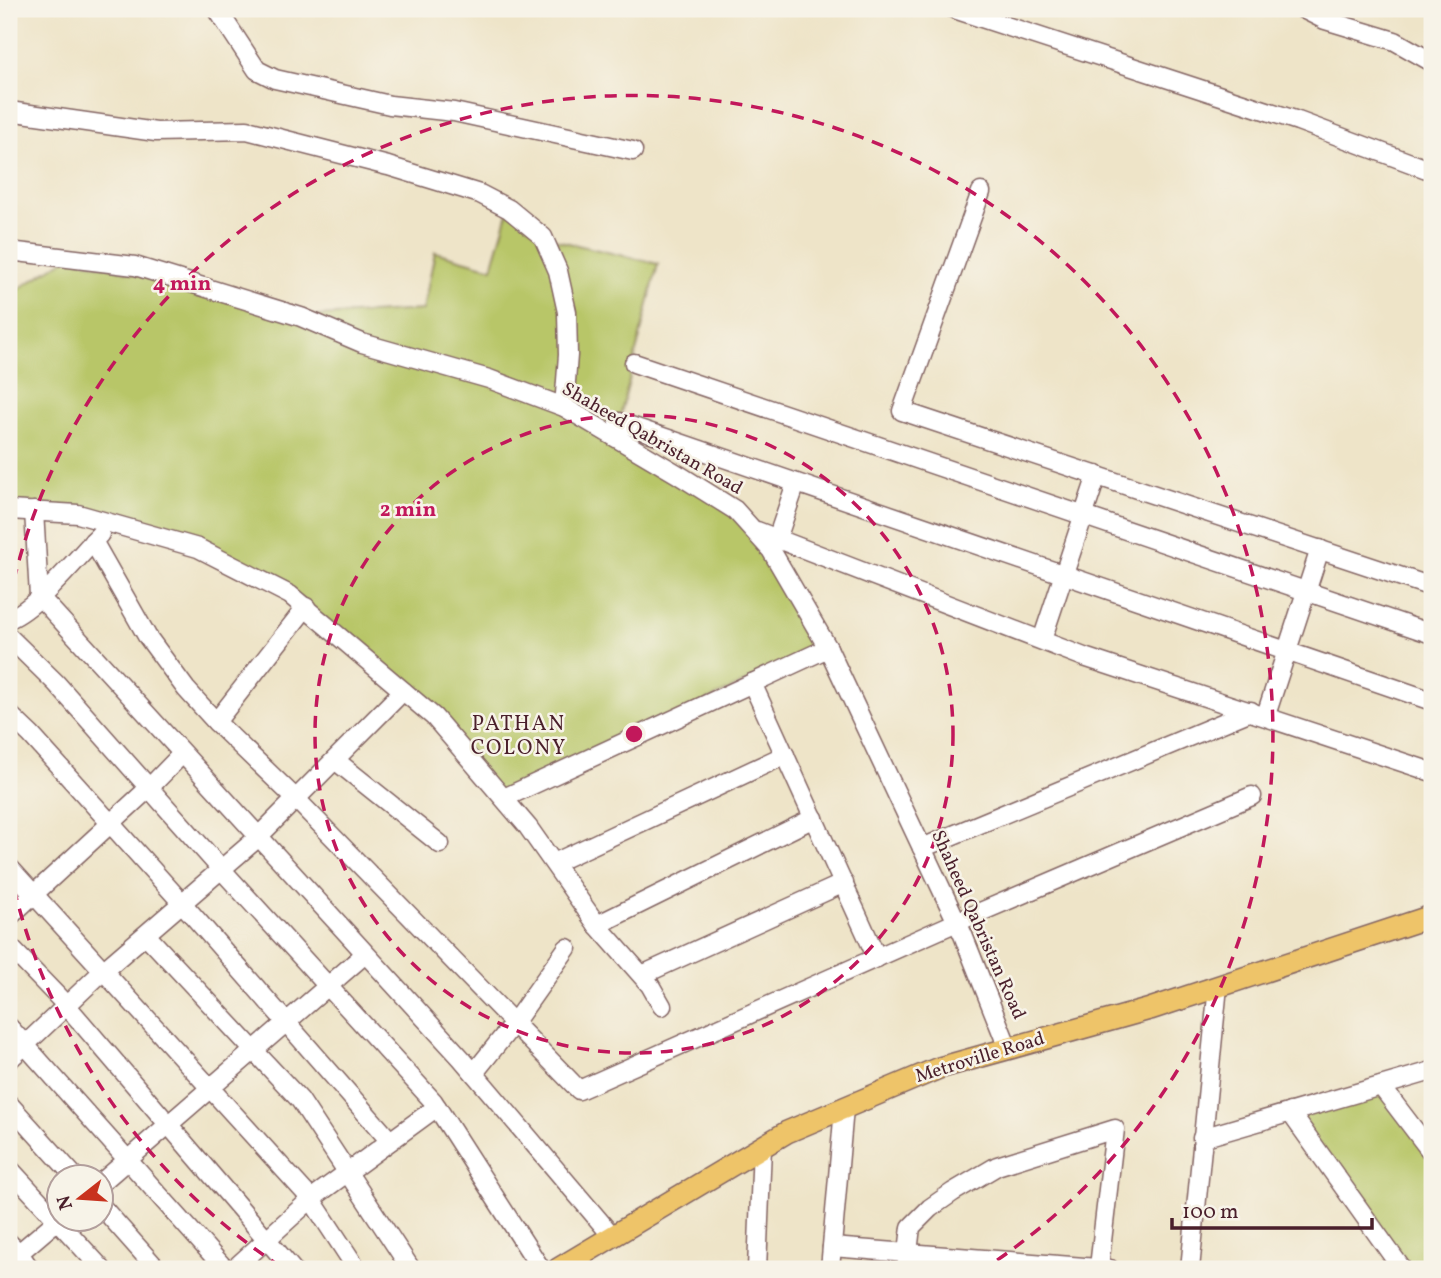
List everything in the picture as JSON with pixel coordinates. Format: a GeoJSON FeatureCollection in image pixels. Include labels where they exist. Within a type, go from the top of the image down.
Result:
{"type":"FeatureCollection","features":[{"type":"Feature","properties":{"kind":"main road","name":"Metroville Road"},"geometry":{"type":"LineString","coordinates":[[558,1269],[787,1132],[939,1068],[1150,1009],[1432,916]]}},
{"type":"Feature","properties":{"kind":"street"},"geometry":{"type":"LineString","coordinates":[[217,9],[257,70],[275,79],[390,105],[454,112],[633,151]]}},
{"type":"Feature","properties":{"kind":"street"},"geometry":{"type":"LineString","coordinates":[[954,9],[1298,121],[1432,171]]}},
{"type":"Feature","properties":{"kind":"street"},"geometry":{"type":"LineString","coordinates":[[1303,9],[1325,20],[1395,41],[1432,62]]}},
{"type":"Feature","properties":{"kind":"street"},"geometry":{"type":"LineString","coordinates":[[9,111],[156,132],[247,131],[388,166],[480,194],[509,209],[543,237],[558,271],[567,312],[568,355],[564,407]]}},
{"type":"Feature","properties":{"kind":"street"},"geometry":{"type":"LineString","coordinates":[[981,192],[902,411],[1432,587]]}},
{"type":"Feature","properties":{"kind":"street","name":"Shaheed Qabristan Road"},"geometry":{"type":"LineString","coordinates":[[9,251],[135,266],[301,317],[362,343],[489,379],[564,407],[735,510],[771,550],[828,648],[957,922],[1008,1048]]}},
{"type":"Feature","properties":{"kind":"street"},"geometry":{"type":"LineString","coordinates":[[634,363],[1432,634]]}},
{"type":"Feature","properties":{"kind":"street"},"geometry":{"type":"LineString","coordinates":[[615,437],[619,422],[1432,701]]}},
{"type":"Feature","properties":{"kind":"street"},"geometry":{"type":"LineString","coordinates":[[1042,640],[1097,475]]}},
{"type":"Feature","properties":{"kind":"street"},"geometry":{"type":"LineString","coordinates":[[777,539],[796,483]]}},
{"type":"Feature","properties":{"kind":"street"},"geometry":{"type":"LineString","coordinates":[[9,510],[78,514],[198,548],[290,595],[306,607],[434,718],[528,827],[597,925],[642,975],[662,1006]]}},
{"type":"Feature","properties":{"kind":"street"},"geometry":{"type":"LineString","coordinates":[[33,511],[39,596],[474,1073],[613,1237]]}},
{"type":"Feature","properties":{"kind":"street"},"geometry":{"type":"LineString","coordinates":[[9,619],[19,615],[39,596],[110,523]]}},
{"type":"Feature","properties":{"kind":"street"},"geometry":{"type":"LineString","coordinates":[[753,530],[1084,657],[1432,772]]}},
{"type":"Feature","properties":{"kind":"street"},"geometry":{"type":"LineString","coordinates":[[93,541],[147,636],[186,688],[216,722],[296,799],[579,1090],[957,922],[1252,796]]}},
{"type":"Feature","properties":{"kind":"street"},"geometry":{"type":"LineString","coordinates":[[922,848],[1258,713],[1287,651],[1320,550]]}},
{"type":"Feature","properties":{"kind":"street"},"geometry":{"type":"LineString","coordinates":[[216,722],[306,607]]}},
{"type":"Feature","properties":{"kind":"street"},"geometry":{"type":"LineString","coordinates":[[9,637],[56,683],[437,1107],[541,1269]]}},
{"type":"Feature","properties":{"kind":"street"},"geometry":{"type":"LineString","coordinates":[[503,798],[828,648]]}},
{"type":"Feature","properties":{"kind":"street"},"geometry":{"type":"LineString","coordinates":[[752,683],[877,958]]}},
{"type":"Feature","properties":{"kind":"street"},"geometry":{"type":"LineString","coordinates":[[9,1060],[103,971],[258,837],[403,691]]}},
{"type":"Feature","properties":{"kind":"street"},"geometry":{"type":"LineString","coordinates":[[9,714],[182,903],[390,1141]]}},
{"type":"Feature","properties":{"kind":"street"},"geometry":{"type":"LineString","coordinates":[[9,916],[183,754]]}},
{"type":"Feature","properties":{"kind":"street"},"geometry":{"type":"LineString","coordinates":[[554,863],[785,755]]}},
{"type":"Feature","properties":{"kind":"street"},"geometry":{"type":"LineString","coordinates":[[335,760],[440,844]]}},
{"type":"Feature","properties":{"kind":"street"},"geometry":{"type":"LineString","coordinates":[[597,925],[814,818]]}},
{"type":"Feature","properties":{"kind":"street"},"geometry":{"type":"LineString","coordinates":[[9,867],[311,1199],[357,1269]]}},
{"type":"Feature","properties":{"kind":"street"},"geometry":{"type":"LineString","coordinates":[[642,975],[844,883]]}},
{"type":"Feature","properties":{"kind":"street"},"geometry":{"type":"LineString","coordinates":[[146,934],[300,1100],[411,1269]]}},
{"type":"Feature","properties":{"kind":"street"},"geometry":{"type":"LineString","coordinates":[[9,946],[66,1006],[292,1269]]}},
{"type":"Feature","properties":{"kind":"street"},"geometry":{"type":"LineString","coordinates":[[474,1073],[514,1023],[567,948]]}},
{"type":"Feature","properties":{"kind":"street"},"geometry":{"type":"LineString","coordinates":[[116,1170],[366,954]]}},
{"type":"Feature","properties":{"kind":"street"},"geometry":{"type":"LineString","coordinates":[[1190,1269],[1218,986]]}},
{"type":"Feature","properties":{"kind":"street"},"geometry":{"type":"LineString","coordinates":[[9,1027],[225,1269]]}},
{"type":"Feature","properties":{"kind":"street"},"geometry":{"type":"LineString","coordinates":[[1202,1138],[1432,1071]]}},
{"type":"Feature","properties":{"kind":"street"},"geometry":{"type":"LineString","coordinates":[[1381,1086],[1432,1153]]}},
{"type":"Feature","properties":{"kind":"street"},"geometry":{"type":"LineString","coordinates":[[9,1104],[61,1162]]}},
{"type":"Feature","properties":{"kind":"street"},"geometry":{"type":"LineString","coordinates":[[234,1269],[311,1199],[437,1107]]}},
{"type":"Feature","properties":{"kind":"street"},"geometry":{"type":"LineString","coordinates":[[830,1269],[844,1108]]}},
{"type":"Feature","properties":{"kind":"street"},"geometry":{"type":"LineString","coordinates":[[1290,1112],[1402,1269]]}},
{"type":"Feature","properties":{"kind":"street"},"geometry":{"type":"LineString","coordinates":[[832,1247],[907,1261],[1105,1268],[1115,1129],[997,1166],[953,1192],[911,1227],[907,1261]]}},
{"type":"Feature","properties":{"kind":"street"},"geometry":{"type":"LineString","coordinates":[[757,1269],[762,1147]]}},
{"type":"Feature","properties":{"kind":"street"},"geometry":{"type":"LineString","coordinates":[[9,1168],[46,1207]]}},
{"type":"Feature","properties":{"kind":"street"},"geometry":{"type":"LineString","coordinates":[[116,1224],[156,1269]]}},
{"type":"Feature","properties":{"kind":"street"},"geometry":{"type":"LineString","coordinates":[[30,1269],[14,1248],[46,1228]]}},
{"type":"Feature","properties":{"kind":"street"},"geometry":{"type":"LineString","coordinates":[[69,1232],[102,1269]]}},
{"type":"Feature","properties":{"kind":"green space"},"geometry":{"type":"Polygon","coordinates":[[[509,209],[543,237],[658,264],[615,437],[735,510],[825,644],[504,798],[434,717],[290,595],[198,548],[78,514],[9,510],[9,295],[69,257],[301,317],[423,310],[435,252],[492,268],[509,209]]]}},
{"type":"Feature","properties":{"kind":"green space"},"geometry":{"type":"Polygon","coordinates":[[[1381,1086],[1432,1153],[1432,1269],[1402,1269],[1290,1112],[1381,1086]]]}},
{"type":"Feature","properties":{"kind":"district","name":"PATHAN COLONY"},"geometry":{"type":"Point","coordinates":[519,736]}}]}
